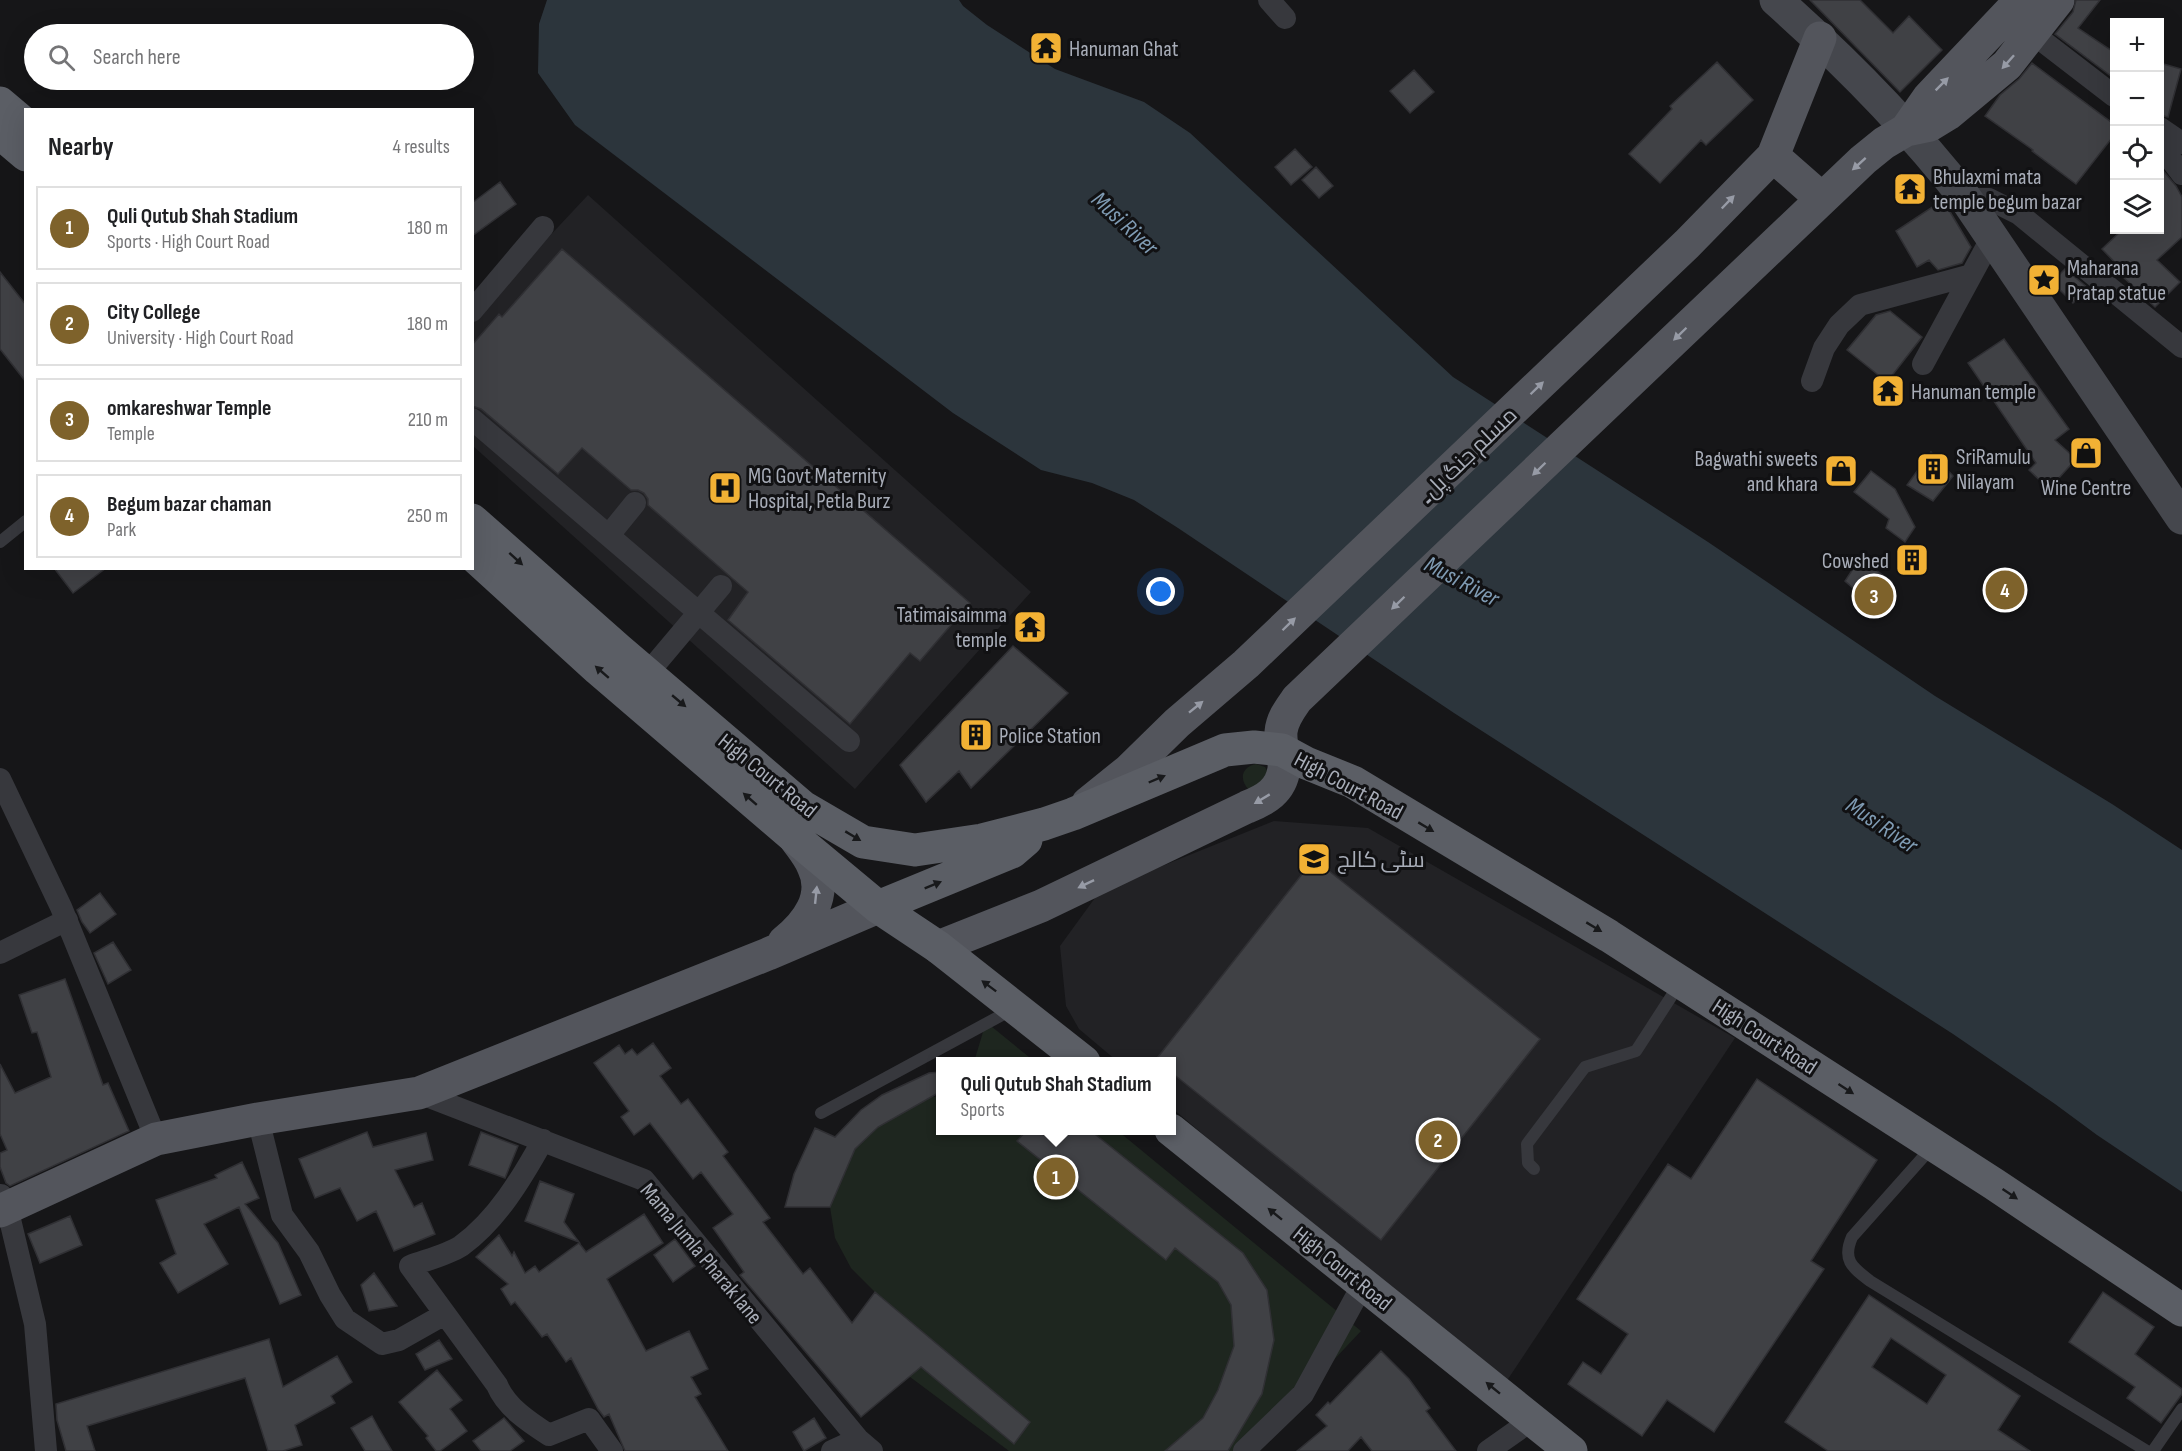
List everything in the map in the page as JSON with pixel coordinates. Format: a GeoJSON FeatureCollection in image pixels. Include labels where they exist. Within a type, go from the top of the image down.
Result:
{"type":"FeatureCollection","features":[{"type":"Feature","properties":{"kind":"highway"},"geometry":{"type":"LineString","coordinates":[[0,103],[24,123]]}},
{"type":"Feature","properties":{"kind":"highway"},"geometry":{"type":"LineString","coordinates":[[0,133],[24,153]]}},
{"type":"Feature","properties":{"kind":"highway","name":"High Court Road"},"geometry":{"type":"LineString","coordinates":[[474,522],[803,807],[863,842],[915,850],[982,840],[1059,819],[1225,750],[1254,747],[1282,750],[1353,783],[1609,936],[1934,1145],[2182,1310]]}},
{"type":"Feature","properties":{"kind":"highway","name":"High Court Road"},"geometry":{"type":"LineString","coordinates":[[474,556],[598,669],[878,907],[938,947],[1078,1057]]}},
{"type":"Feature","properties":{"kind":"highway"},"geometry":{"type":"LineString","coordinates":[[878,907],[1012,852],[1059,819]]}},
{"type":"Feature","properties":{"kind":"highway","name":"High Court Road"},"geometry":{"type":"LineString","coordinates":[[1176,1135],[1571,1451]]}},
{"type":"Feature","properties":{"kind":"main road"},"geometry":{"type":"LineString","coordinates":[[1776,0],[1820,38],[1880,98],[1906,130],[1938,163],[1966,199],[2182,518]]}},
{"type":"Feature","properties":{"kind":"main road"},"geometry":{"type":"LineString","coordinates":[[1906,130],[1929,97],[2021,0]]}},
{"type":"Feature","properties":{"kind":"main road"},"geometry":{"type":"LineString","coordinates":[[938,947],[1041,906],[1265,800],[1278,787],[1284,769],[1281,731],[1286,714],[1297,699],[1863,160],[1884,143],[1906,130],[1930,125],[1948,114],[2007,65],[2058,0]]}},
{"type":"Feature","properties":{"kind":"main road"},"geometry":{"type":"LineString","coordinates":[[1820,38],[1773,156],[1822,200]]}},
{"type":"Feature","properties":{"kind":"main road","name":"مسلم جنگ پل۔"},"geometry":{"type":"LineString","coordinates":[[1059,819],[1129,770],[1177,723],[1246,664],[1688,244],[1773,156]]}},
{"type":"Feature","properties":{"kind":"main road"},"geometry":{"type":"LineString","coordinates":[[768,954],[802,926],[815,908],[818,885],[814,867],[794,837]]}},
{"type":"Feature","properties":{"kind":"main road"},"geometry":{"type":"LineString","coordinates":[[2,1204],[156,1139],[258,1119],[419,1093],[768,954],[878,907]]}},
{"type":"Feature","properties":{"kind":"street"},"geometry":{"type":"LineString","coordinates":[[1269,0],[1285,18]]}},
{"type":"Feature","properties":{"kind":"street"},"geometry":{"type":"LineString","coordinates":[[2032,33],[2110,92]]}},
{"type":"Feature","properties":{"kind":"street"},"geometry":{"type":"LineString","coordinates":[[2164,131],[2182,143]]}},
{"type":"Feature","properties":{"kind":"street"},"geometry":{"type":"LineString","coordinates":[[2164,151],[2182,174]]}},
{"type":"Feature","properties":{"kind":"street"},"geometry":{"type":"LineString","coordinates":[[1966,199],[1989,199],[2019,214],[2182,347]]}},
{"type":"Feature","properties":{"kind":"street"},"geometry":{"type":"LineString","coordinates":[[474,309],[543,227]]}},
{"type":"Feature","properties":{"kind":"street"},"geometry":{"type":"LineString","coordinates":[[1923,364],[1992,237]]}},
{"type":"Feature","properties":{"kind":"street"},"geometry":{"type":"LineString","coordinates":[[1812,381],[1824,348],[1839,325],[1860,305],[1971,275]]}},
{"type":"Feature","properties":{"kind":"street"},"geometry":{"type":"LineString","coordinates":[[474,421],[849,741]]}},
{"type":"Feature","properties":{"kind":"street"},"geometry":{"type":"LineString","coordinates":[[609,535],[635,503]]}},
{"type":"Feature","properties":{"kind":"street"},"geometry":{"type":"LineString","coordinates":[[647,674],[721,586]]}},
{"type":"Feature","properties":{"kind":"street"},"geometry":{"type":"LineString","coordinates":[[0,779],[67,920],[156,1139]]}},
{"type":"Feature","properties":{"kind":"street"},"geometry":{"type":"LineString","coordinates":[[0,953],[67,920]]}},
{"type":"Feature","properties":{"kind":"street","name":"Mama Jumla Pharak lane"},"geometry":{"type":"LineString","coordinates":[[419,1093],[644,1180],[865,1445]]}},
{"type":"Feature","properties":{"kind":"street"},"geometry":{"type":"LineString","coordinates":[[258,1119],[282,1215],[309,1252],[330,1295],[345,1319],[382,1344],[399,1340],[446,1314]]}},
{"type":"Feature","properties":{"kind":"street"},"geometry":{"type":"LineString","coordinates":[[543,1140],[511,1193],[478,1231],[459,1247],[410,1266],[500,1391],[520,1415],[549,1435],[589,1419],[612,1451]]}},
{"type":"Feature","properties":{"kind":"street"},"geometry":{"type":"LineString","coordinates":[[2,1204],[36,1324],[46,1451]]}},
{"type":"Feature","properties":{"kind":"street"},"geometry":{"type":"LineString","coordinates":[[1244,1451],[1303,1394],[1363,1284]]}},
{"type":"Feature","properties":{"kind":"street"},"geometry":{"type":"LineString","coordinates":[[1488,1451],[1532,1420]]}},
{"type":"Feature","properties":{"kind":"street"},"geometry":{"type":"LineString","coordinates":[[832,1451],[865,1445]]}},
{"type":"Feature","properties":{"kind":"lane"},"geometry":{"type":"LineString","coordinates":[[0,542],[24,523]]}},
{"type":"Feature","properties":{"kind":"lane"},"geometry":{"type":"LineString","coordinates":[[1534,1169],[1528,1163],[1527,1144],[1585,1067],[1636,1051],[1681,982]]}},
{"type":"Feature","properties":{"kind":"lane"},"geometry":{"type":"LineString","coordinates":[[821,1113],[1016,1007]]}},
{"type":"Feature","properties":{"kind":"lane"},"geometry":{"type":"LineString","coordinates":[[1934,1145],[1852,1237],[1848,1252],[1851,1264],[1870,1281],[2147,1451]]}},
{"type":"Feature","properties":{"kind":"lane"},"geometry":{"type":"LineString","coordinates":[[2153,1451],[2182,1409]]}},
{"type":"Feature","properties":{"kind":"shaded area"},"geometry":{"type":"Polygon","coordinates":[[[588,195],[1031,592],[855,789],[474,447],[474,317],[588,195]]]}},
{"type":"Feature","properties":{"kind":"shaded area"},"geometry":{"type":"Polygon","coordinates":[[[1256,764],[1265,767],[1270,775],[1249,790],[1244,782],[1243,774],[1247,768],[1256,764]]]}},
{"type":"Feature","properties":{"kind":"shaded area"},"geometry":{"type":"Polygon","coordinates":[[[1274,821],[1368,828],[1735,1038],[1502,1388],[1176,1111],[1176,1057],[1112,1057],[1079,1029],[1066,1006],[1060,946],[1100,891],[1274,821]]]}},
{"type":"Feature","properties":{"kind":"shaded area"},"geometry":{"type":"Polygon","coordinates":[[[986,1022],[1029,1057],[976,1057],[986,1022]]]}},
{"type":"Feature","properties":{"kind":"shaded area"},"geometry":{"type":"Polygon","coordinates":[[[936,1096],[936,1135],[1123,1135],[1361,1331],[1248,1451],[1009,1451],[882,1356],[875,1292],[851,1268],[835,1238],[830,1207],[855,1149],[878,1127],[931,1097],[936,1096]]]}},
{"type":"Feature","properties":{"kind":"water","name":"Musi River"},"geometry":{"type":"Polygon","coordinates":[[[547,0],[959,0],[963,6],[987,25],[1055,69],[1144,102],[1190,133],[1453,377],[1708,542],[1935,696],[2112,804],[2182,850],[2182,1192],[1953,1034],[1454,713],[1134,500],[1092,483],[1041,470],[953,413],[575,125],[538,73],[539,24],[547,0]]]}},
{"type":"Feature","properties":{"kind":"building"},"geometry":{"type":"Polygon","coordinates":[[[1810,0],[1860,0],[1893,33],[1909,16],[1942,50],[1900,92],[1810,0]]]}},
{"type":"Feature","properties":{"kind":"building"},"geometry":{"type":"Polygon","coordinates":[[[2076,0],[2100,0],[2078,28],[2110,50],[2110,75],[2055,34],[2073,12],[2076,0]]]}},
{"type":"Feature","properties":{"kind":"building"},"geometry":{"type":"Polygon","coordinates":[[[1717,62],[1753,100],[1706,145],[1701,140],[1660,183],[1629,154],[1672,109],[1670,106],[1717,62]]]}},
{"type":"Feature","properties":{"kind":"building"},"geometry":{"type":"Polygon","coordinates":[[[2032,63],[2110,121],[2110,140],[2076,184],[1985,116],[2000,95],[2019,79],[2032,63]]]}},
{"type":"Feature","properties":{"kind":"building"},"geometry":{"type":"Polygon","coordinates":[[[2164,64],[2181,69],[2168,117],[2164,116],[2164,64]]]}},
{"type":"Feature","properties":{"kind":"building"},"geometry":{"type":"Polygon","coordinates":[[[1414,70],[1434,92],[1410,113],[1390,91],[1414,70]]]}},
{"type":"Feature","properties":{"kind":"building"},"geometry":{"type":"Polygon","coordinates":[[[1295,149],[1312,167],[1291,185],[1275,167],[1295,149]]]}},
{"type":"Feature","properties":{"kind":"building"},"geometry":{"type":"Polygon","coordinates":[[[1316,167],[1333,186],[1319,198],[1302,180],[1316,167]]]}},
{"type":"Feature","properties":{"kind":"building"},"geometry":{"type":"Polygon","coordinates":[[[2164,172],[2182,197],[2182,237],[2157,260],[2180,282],[2155,307],[2121,275],[2124,272],[2102,249],[2118,234],[2164,234],[2164,172]]]}},
{"type":"Feature","properties":{"kind":"building"},"geometry":{"type":"Polygon","coordinates":[[[500,182],[516,204],[474,235],[474,202],[500,182]]]}},
{"type":"Feature","properties":{"kind":"building"},"geometry":{"type":"Polygon","coordinates":[[[1943,200],[1971,247],[1962,263],[1938,270],[1929,260],[1917,267],[1896,231],[1943,200]]]}},
{"type":"Feature","properties":{"kind":"building"},"geometry":{"type":"Polygon","coordinates":[[[562,249],[970,603],[920,661],[910,653],[850,724],[728,620],[748,592],[648,505],[648,499],[644,493],[631,490],[582,448],[558,474],[481,409],[474,407],[474,343],[499,314],[502,317],[562,249]]]}},
{"type":"Feature","properties":{"kind":"building"},"geometry":{"type":"Polygon","coordinates":[[[2065,269],[2088,288],[2073,303],[2052,282],[2065,269]]]}},
{"type":"Feature","properties":{"kind":"building"},"geometry":{"type":"Polygon","coordinates":[[[0,272],[24,302],[24,379],[0,349],[0,272]]]}},
{"type":"Feature","properties":{"kind":"building"},"geometry":{"type":"Polygon","coordinates":[[[1890,311],[1922,337],[1887,382],[1847,350],[1876,315],[1890,311]]]}},
{"type":"Feature","properties":{"kind":"building"},"geometry":{"type":"Polygon","coordinates":[[[2004,339],[2069,429],[2055,440],[2076,459],[2049,489],[2029,470],[2036,463],[1968,363],[2004,339]]]}},
{"type":"Feature","properties":{"kind":"building","name":"SriRamulu Nilayam"},"geometry":{"type":"Polygon","coordinates":[[[1931,452],[1953,476],[1933,501],[1907,485],[1931,452]]]}},
{"type":"Feature","properties":{"kind":"building"},"geometry":{"type":"Polygon","coordinates":[[[1871,471],[1895,489],[1915,527],[1905,542],[1886,528],[1889,519],[1854,492],[1871,471]]]}},
{"type":"Feature","properties":{"kind":"building"},"geometry":{"type":"Polygon","coordinates":[[[1860,558],[1892,582],[1878,610],[1845,581],[1860,558]]]}},
{"type":"Feature","properties":{"kind":"building"},"geometry":{"type":"Polygon","coordinates":[[[56,570],[103,570],[73,593],[56,570]]]}},
{"type":"Feature","properties":{"kind":"building","name":"Police Station"},"geometry":{"type":"Polygon","coordinates":[[[1013,646],[1068,693],[971,788],[959,771],[926,802],[900,765],[1013,646]]]}},
{"type":"Feature","properties":{"kind":"building"},"geometry":{"type":"Polygon","coordinates":[[[1314,859],[1540,1039],[1381,1240],[1176,1076],[1176,1057],[1158,1057],[1314,859]]]}},
{"type":"Feature","properties":{"kind":"building"},"geometry":{"type":"Polygon","coordinates":[[[100,893],[116,914],[90,933],[77,910],[100,893]]]}},
{"type":"Feature","properties":{"kind":"building"},"geometry":{"type":"Polygon","coordinates":[[[113,942],[131,970],[108,984],[94,953],[113,942]]]}},
{"type":"Feature","properties":{"kind":"building"},"geometry":{"type":"Polygon","coordinates":[[[65,979],[103,1085],[108,1083],[129,1131],[10,1186],[6,1183],[0,1167],[0,1153],[7,1150],[0,1134],[0,1064],[15,1093],[51,1077],[37,1032],[32,1033],[19,995],[65,979]]]}},
{"type":"Feature","properties":{"kind":"building"},"geometry":{"type":"Polygon","coordinates":[[[653,1043],[671,1068],[660,1076],[681,1104],[688,1099],[728,1152],[723,1156],[770,1218],[763,1222],[803,1274],[810,1268],[852,1323],[875,1292],[1030,1422],[1014,1444],[921,1367],[861,1417],[740,1275],[744,1272],[713,1228],[733,1214],[701,1172],[693,1179],[650,1123],[634,1135],[621,1117],[629,1111],[594,1063],[619,1045],[625,1054],[632,1049],[637,1055],[653,1043]]]}},
{"type":"Feature","properties":{"kind":"building"},"geometry":{"type":"Polygon","coordinates":[[[936,1072],[936,1094],[878,1127],[855,1149],[830,1207],[785,1207],[794,1174],[815,1128],[835,1137],[861,1110],[882,1095],[929,1073],[936,1072]]]}},
{"type":"Feature","properties":{"kind":"building"},"geometry":{"type":"Polygon","coordinates":[[[1757,1079],[1877,1160],[1811,1261],[1824,1269],[1714,1432],[1667,1400],[1642,1436],[1568,1384],[1583,1362],[1601,1374],[1628,1334],[1577,1299],[1668,1164],[1691,1179],[1757,1079]]]}},
{"type":"Feature","properties":{"kind":"building"},"geometry":{"type":"Polygon","coordinates":[[[367,1132],[373,1147],[426,1133],[433,1160],[395,1170],[414,1207],[422,1203],[435,1234],[394,1251],[376,1211],[357,1221],[340,1188],[315,1198],[299,1159],[367,1132]]]}},
{"type":"Feature","properties":{"kind":"building"},"geometry":{"type":"Polygon","coordinates":[[[481,1132],[518,1146],[505,1178],[469,1165],[481,1132]]]}},
{"type":"Feature","properties":{"kind":"building"},"geometry":{"type":"Polygon","coordinates":[[[1022,1135],[1096,1135],[1243,1253],[1267,1290],[1274,1340],[1262,1394],[1228,1451],[1165,1451],[1203,1418],[1218,1390],[1234,1346],[1231,1305],[1218,1282],[1175,1248],[1166,1260],[1017,1141],[1022,1135]]]}},
{"type":"Feature","properties":{"kind":"building"},"geometry":{"type":"Polygon","coordinates":[[[242,1162],[259,1198],[245,1204],[278,1243],[301,1295],[280,1304],[239,1207],[204,1224],[228,1264],[178,1293],[160,1263],[176,1254],[156,1200],[217,1178],[215,1175],[242,1162]]]}},
{"type":"Feature","properties":{"kind":"building"},"geometry":{"type":"Polygon","coordinates":[[[540,1181],[574,1194],[564,1222],[579,1242],[525,1221],[540,1181]]]}},
{"type":"Feature","properties":{"kind":"building"},"geometry":{"type":"Polygon","coordinates":[[[644,1214],[663,1243],[607,1279],[646,1351],[689,1331],[708,1369],[691,1377],[701,1394],[695,1397],[728,1451],[625,1451],[609,1414],[604,1417],[598,1409],[571,1358],[566,1362],[547,1334],[542,1337],[515,1302],[511,1305],[501,1289],[508,1284],[476,1257],[499,1235],[512,1256],[514,1252],[525,1273],[535,1266],[539,1272],[579,1243],[586,1252],[644,1214]]]}},
{"type":"Feature","properties":{"kind":"building"},"geometry":{"type":"Polygon","coordinates":[[[70,1216],[82,1245],[40,1263],[28,1234],[70,1216]]]}},
{"type":"Feature","properties":{"kind":"building"},"geometry":{"type":"Polygon","coordinates":[[[675,1239],[695,1266],[673,1282],[654,1255],[675,1239]]]}},
{"type":"Feature","properties":{"kind":"building"},"geometry":{"type":"Polygon","coordinates":[[[374,1273],[397,1306],[369,1311],[361,1285],[374,1273]]]}},
{"type":"Feature","properties":{"kind":"building"},"geometry":{"type":"Polygon","coordinates":[[[2103,1292],[2154,1327],[2135,1354],[2182,1389],[2182,1394],[2161,1423],[2127,1398],[2135,1387],[2069,1342],[2103,1292]]]}},
{"type":"Feature","properties":{"kind":"building"},"geometry":{"type":"Polygon","coordinates":[[[1869,1295],[2020,1396],[1998,1430],[2030,1451],[1828,1451],[1785,1422],[1869,1295]],[[1891,1338],[1872,1367],[1927,1404],[1946,1375],[1891,1338]]]}},
{"type":"Feature","properties":{"kind":"building"},"geometry":{"type":"Polygon","coordinates":[[[269,1339],[283,1387],[337,1356],[352,1382],[331,1396],[335,1403],[295,1425],[302,1445],[283,1451],[268,1451],[245,1378],[87,1426],[95,1451],[66,1451],[57,1420],[56,1404],[269,1339]]]}},
{"type":"Feature","properties":{"kind":"building"},"geometry":{"type":"Polygon","coordinates":[[[439,1340],[452,1359],[425,1370],[416,1354],[439,1340]]]}},
{"type":"Feature","properties":{"kind":"building"},"geometry":{"type":"Polygon","coordinates":[[[1381,1351],[1409,1379],[1430,1408],[1426,1411],[1456,1451],[1372,1451],[1361,1437],[1348,1451],[1297,1451],[1327,1426],[1316,1415],[1328,1402],[1330,1404],[1381,1351]]]}},
{"type":"Feature","properties":{"kind":"building"},"geometry":{"type":"Polygon","coordinates":[[[437,1370],[462,1400],[450,1409],[467,1431],[440,1451],[436,1451],[426,1438],[428,1436],[399,1402],[437,1370]]]}},
{"type":"Feature","properties":{"kind":"building"},"geometry":{"type":"Polygon","coordinates":[[[372,1416],[392,1451],[365,1451],[351,1428],[372,1416]]]}},
{"type":"Feature","properties":{"kind":"building"},"geometry":{"type":"Polygon","coordinates":[[[504,1418],[524,1441],[510,1451],[481,1451],[473,1441],[504,1418]]]}},
{"type":"Feature","properties":{"kind":"building"},"geometry":{"type":"Polygon","coordinates":[[[814,1418],[826,1438],[804,1451],[793,1432],[814,1418]]]}},
{"type":"Feature","properties":{"kind":"place","name":"Hanuman Ghat"},"geometry":{"type":"Point","coordinates":[1046,48]}},
{"type":"Feature","properties":{"kind":"place","name":"Bhulaxmi mata temple begum bazar"},"geometry":{"type":"Point","coordinates":[1910,189]}},
{"type":"Feature","properties":{"kind":"place","name":"Maharana Pratap statue"},"geometry":{"type":"Point","coordinates":[2044,280]}},
{"type":"Feature","properties":{"kind":"place","name":"Hanuman temple"},"geometry":{"type":"Point","coordinates":[1888,391]}},
{"type":"Feature","properties":{"kind":"place","name":"Wine Centre"},"geometry":{"type":"Point","coordinates":[2086,453]}},
{"type":"Feature","properties":{"kind":"place","name":"SriRamulu Nilayam"},"geometry":{"type":"Point","coordinates":[1933,469]}},
{"type":"Feature","properties":{"kind":"place","name":"Bagwathi sweets and khara"},"geometry":{"type":"Point","coordinates":[1841,471]}},
{"type":"Feature","properties":{"kind":"place","name":"MG Govt Maternity Hospital, Petla Burz"},"geometry":{"type":"Point","coordinates":[725,488]}},
{"type":"Feature","properties":{"kind":"place","name":"Cowshed"},"geometry":{"type":"Point","coordinates":[1912,560]}},
{"type":"Feature","properties":{"kind":"place","name":"Begum bazar chaman"},"geometry":{"type":"Point","coordinates":[2005,590]}},
{"type":"Feature","properties":{"kind":"place","name":"omkareshwar Temple"},"geometry":{"type":"Point","coordinates":[1874,596]}},
{"type":"Feature","properties":{"kind":"place","name":"Tatimaisaimma temple"},"geometry":{"type":"Point","coordinates":[1030,627]}},
{"type":"Feature","properties":{"kind":"place","name":"Police Station"},"geometry":{"type":"Point","coordinates":[976,735]}},
{"type":"Feature","properties":{"kind":"place","name":"سٹی کالج"},"geometry":{"type":"Point","coordinates":[1314,859]}},
{"type":"Feature","properties":{"kind":"place","name":"City College"},"geometry":{"type":"Point","coordinates":[1438,1140]}},
{"type":"Feature","properties":{"kind":"place","name":"Quli Qutub Shah Stadium"},"geometry":{"type":"Point","coordinates":[1056,1177]}}]}
